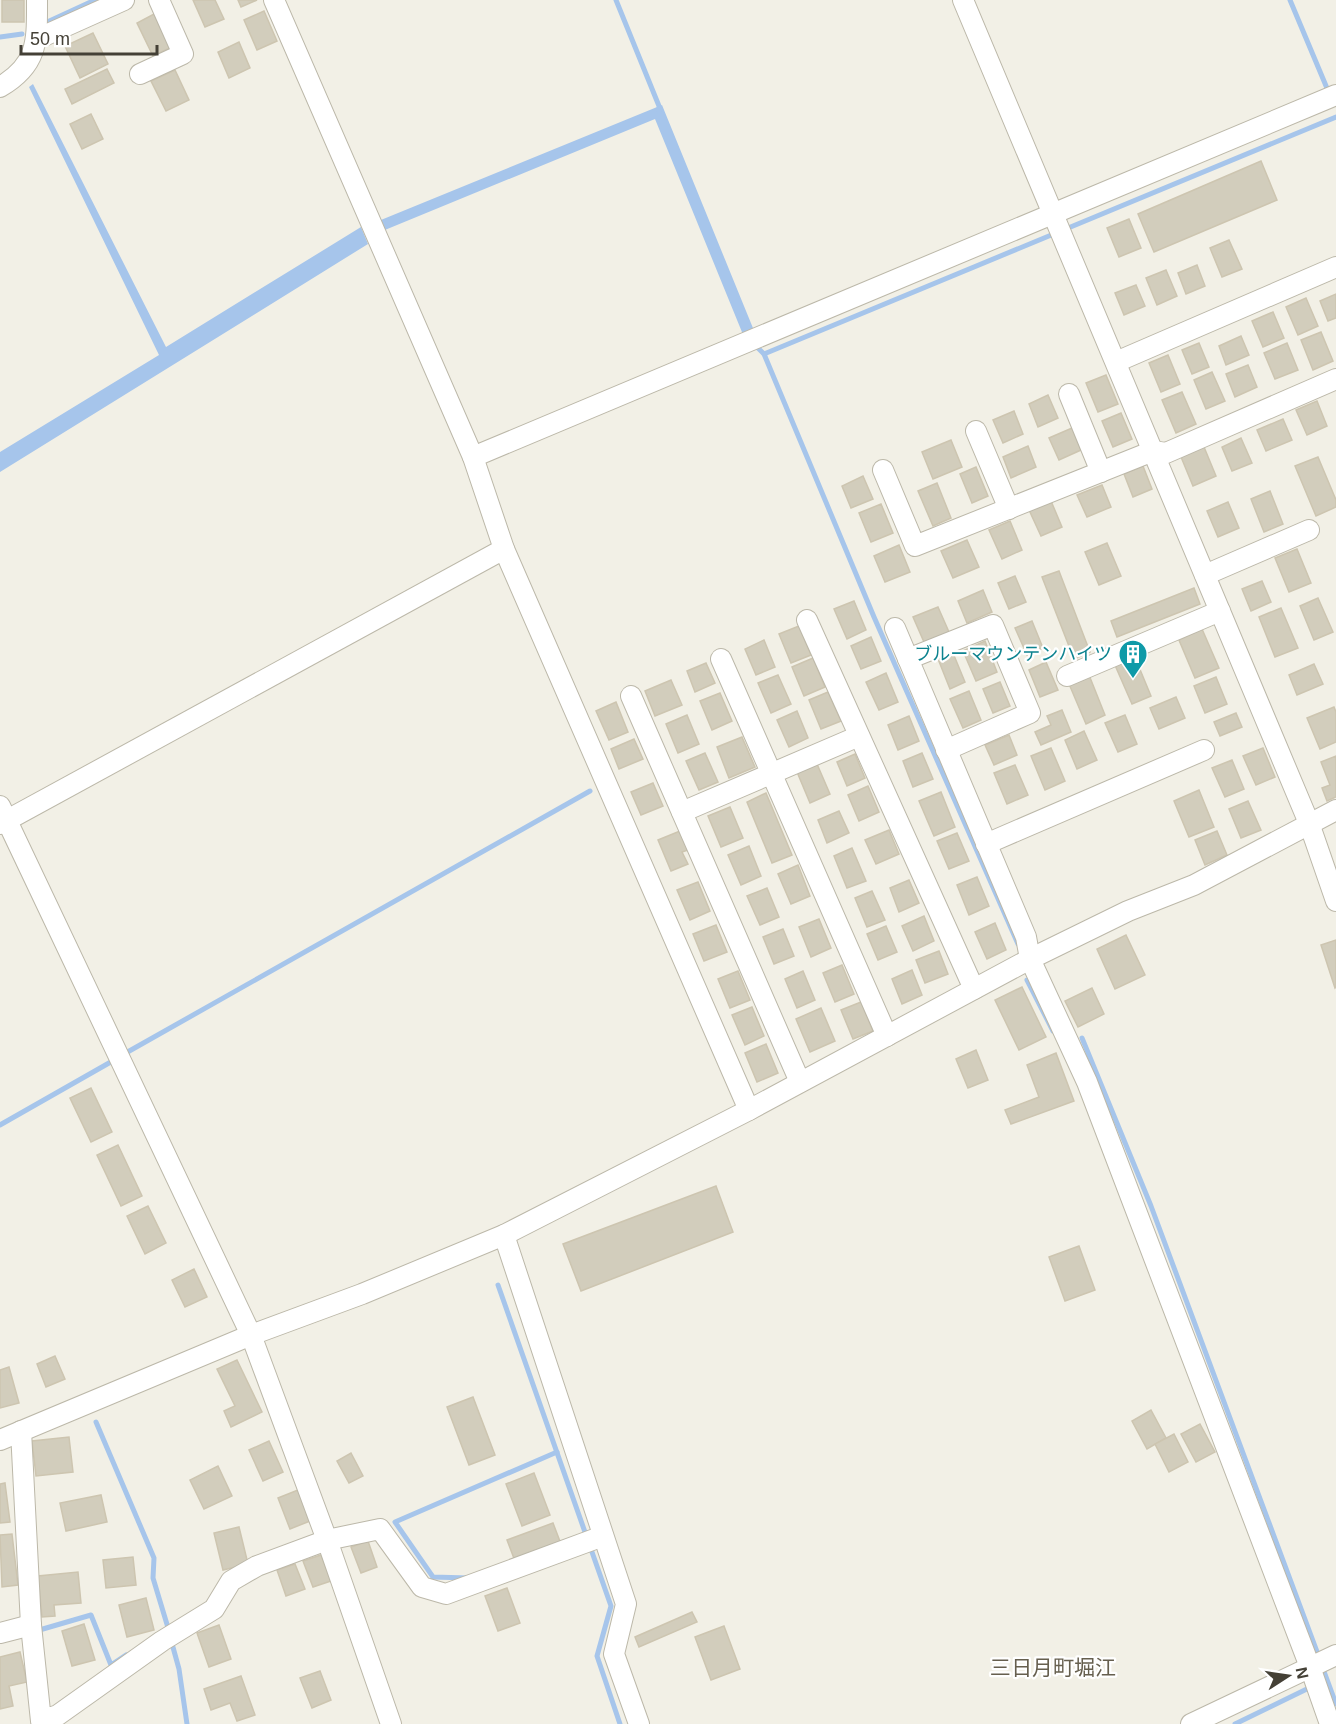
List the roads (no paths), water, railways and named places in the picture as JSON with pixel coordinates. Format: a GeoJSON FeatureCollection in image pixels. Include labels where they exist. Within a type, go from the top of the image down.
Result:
{"type":"FeatureCollection","features":[{"type":"Feature","properties":{"kind":"street"},"geometry":{"type":"LineString","coordinates":[[0,87],[27,65],[37,39],[37,0]]}},
{"type":"Feature","properties":{"kind":"street"},"geometry":{"type":"LineString","coordinates":[[37,39],[124,0]]}},
{"type":"Feature","properties":{"kind":"street"},"geometry":{"type":"LineString","coordinates":[[140,74],[183,54],[159,0]]}},
{"type":"Feature","properties":{"kind":"street"},"geometry":{"type":"LineString","coordinates":[[274,0],[473,457],[504,549],[749,1110]]}},
{"type":"Feature","properties":{"kind":"street"},"geometry":{"type":"LineString","coordinates":[[963,0],[1309,823],[1336,900]]}},
{"type":"Feature","properties":{"kind":"street"},"geometry":{"type":"LineString","coordinates":[[473,457],[1331,97]]}},
{"type":"Feature","properties":{"kind":"street"},"geometry":{"type":"LineString","coordinates":[[1116,362],[1336,267]]}},
{"type":"Feature","properties":{"kind":"street"},"geometry":{"type":"LineString","coordinates":[[883,470],[915,546],[1153,451],[1166,453],[1336,379]]}},
{"type":"Feature","properties":{"kind":"street"},"geometry":{"type":"LineString","coordinates":[[1069,394],[1101,472]]}},
{"type":"Feature","properties":{"kind":"street"},"geometry":{"type":"LineString","coordinates":[[976,431],[1009,509]]}},
{"type":"Feature","properties":{"kind":"street"},"geometry":{"type":"LineString","coordinates":[[1205,575],[1309,530]]}},
{"type":"Feature","properties":{"kind":"street"},"geometry":{"type":"LineString","coordinates":[[391,1724],[327,1540],[251,1335],[2,817],[504,549]]}},
{"type":"Feature","properties":{"kind":"street"},"geometry":{"type":"LineString","coordinates":[[1068,676],[1220,610]]}},
{"type":"Feature","properties":{"kind":"street"},"geometry":{"type":"LineString","coordinates":[[807,620],[974,989]]}},
{"type":"Feature","properties":{"kind":"street"},"geometry":{"type":"LineString","coordinates":[[908,659],[993,625],[1030,713],[946,750]]}},
{"type":"Feature","properties":{"kind":"street"},"geometry":{"type":"LineString","coordinates":[[895,628],[1026,937],[1030,959],[1087,1082],[1330,1724]]}},
{"type":"Feature","properties":{"kind":"street"},"geometry":{"type":"LineString","coordinates":[[721,659],[886,1036]]}},
{"type":"Feature","properties":{"kind":"street"},"geometry":{"type":"LineString","coordinates":[[631,696],[800,1082]]}},
{"type":"Feature","properties":{"kind":"street"},"geometry":{"type":"LineString","coordinates":[[682,812],[859,736]]}},
{"type":"Feature","properties":{"kind":"street"},"geometry":{"type":"LineString","coordinates":[[986,844],[1204,750]]}},
{"type":"Feature","properties":{"kind":"street"},"geometry":{"type":"LineString","coordinates":[[0,1440],[251,1335],[362,1294],[504,1235],[749,1110],[1030,959],[1128,911],[1194,885],[1336,810]]}},
{"type":"Feature","properties":{"kind":"street"},"geometry":{"type":"LineString","coordinates":[[504,1235],[626,1604],[614,1654],[639,1724]]}},
{"type":"Feature","properties":{"kind":"street"},"geometry":{"type":"LineString","coordinates":[[21,1431],[32,1631],[41,1721],[58,1716],[170,1636],[214,1609],[231,1581],[256,1566],[327,1540],[380,1529],[422,1587],[446,1593],[603,1536]]}},
{"type":"Feature","properties":{"kind":"street"},"geometry":{"type":"LineString","coordinates":[[0,1633],[32,1631]]}},
{"type":"Feature","properties":{"kind":"street"},"geometry":{"type":"LineString","coordinates":[[1191,1724],[1334,1656]]}},
{"type":"Feature","properties":{"kind":"water"},"geometry":{"type":"Polygon","coordinates":[[[33,84],[166,347],[361,227],[368,244],[0,472],[0,452],[159,355],[29,87],[33,84]]]}},
{"type":"Feature","properties":{"kind":"water"},"geometry":{"type":"Polygon","coordinates":[[[662,105],[755,333],[744,337],[655,119],[380,232],[376,222],[662,105]]]}},
{"type":"Feature","properties":{"kind":"waterway"},"geometry":{"type":"LineString","coordinates":[[45,23],[95,0]]}},
{"type":"Feature","properties":{"kind":"waterway"},"geometry":{"type":"LineString","coordinates":[[616,0],[659,106],[659,111]]}},
{"type":"Feature","properties":{"kind":"waterway"},"geometry":{"type":"LineString","coordinates":[[1290,0],[1329,93]]}},
{"type":"Feature","properties":{"kind":"waterway"},"geometry":{"type":"LineString","coordinates":[[0,37],[22,34]]}},
{"type":"Feature","properties":{"kind":"waterway"},"geometry":{"type":"LineString","coordinates":[[754,344],[764,354],[1336,117]]}},
{"type":"Feature","properties":{"kind":"waterway"},"geometry":{"type":"LineString","coordinates":[[764,354],[874,617],[1018,944]]}},
{"type":"Feature","properties":{"kind":"waterway"},"geometry":{"type":"LineString","coordinates":[[124,1054],[590,791]]}},
{"type":"Feature","properties":{"kind":"waterway"},"geometry":{"type":"LineString","coordinates":[[1027,980],[1053,1031]]}},
{"type":"Feature","properties":{"kind":"waterway"},"geometry":{"type":"LineString","coordinates":[[1082,1038],[1151,1206],[1319,1657]]}},
{"type":"Feature","properties":{"kind":"waterway"},"geometry":{"type":"LineString","coordinates":[[0,1125],[116,1059]]}},
{"type":"Feature","properties":{"kind":"waterway"},"geometry":{"type":"LineString","coordinates":[[498,1285],[611,1606],[597,1656],[620,1724]]}},
{"type":"Feature","properties":{"kind":"waterway"},"geometry":{"type":"LineString","coordinates":[[96,1422],[154,1558],[153,1578],[169,1631]]}},
{"type":"Feature","properties":{"kind":"waterway"},"geometry":{"type":"LineString","coordinates":[[468,1578],[433,1577],[395,1522],[557,1452]]}},
{"type":"Feature","properties":{"kind":"waterway"},"geometry":{"type":"LineString","coordinates":[[36,1631],[91,1615],[111,1665],[126,1655]]}},
{"type":"Feature","properties":{"kind":"waterway"},"geometry":{"type":"LineString","coordinates":[[171,1640],[179,1669],[187,1724]]}},
{"type":"Feature","properties":{"kind":"waterway"},"geometry":{"type":"LineString","coordinates":[[1322,1666],[1336,1704]]}},
{"type":"Feature","properties":{"kind":"waterway"},"geometry":{"type":"LineString","coordinates":[[1235,1724],[1313,1686]]}},
{"type":"Feature","properties":{"kind":"place","name":"ブルーマウンテンハイツ"},"geometry":{"type":"Point","coordinates":[1133,680]}},
{"type":"Feature","properties":{"kind":"district","name":"三日月町堀江"},"geometry":{"type":"Point","coordinates":[1053,1667]}}]}
